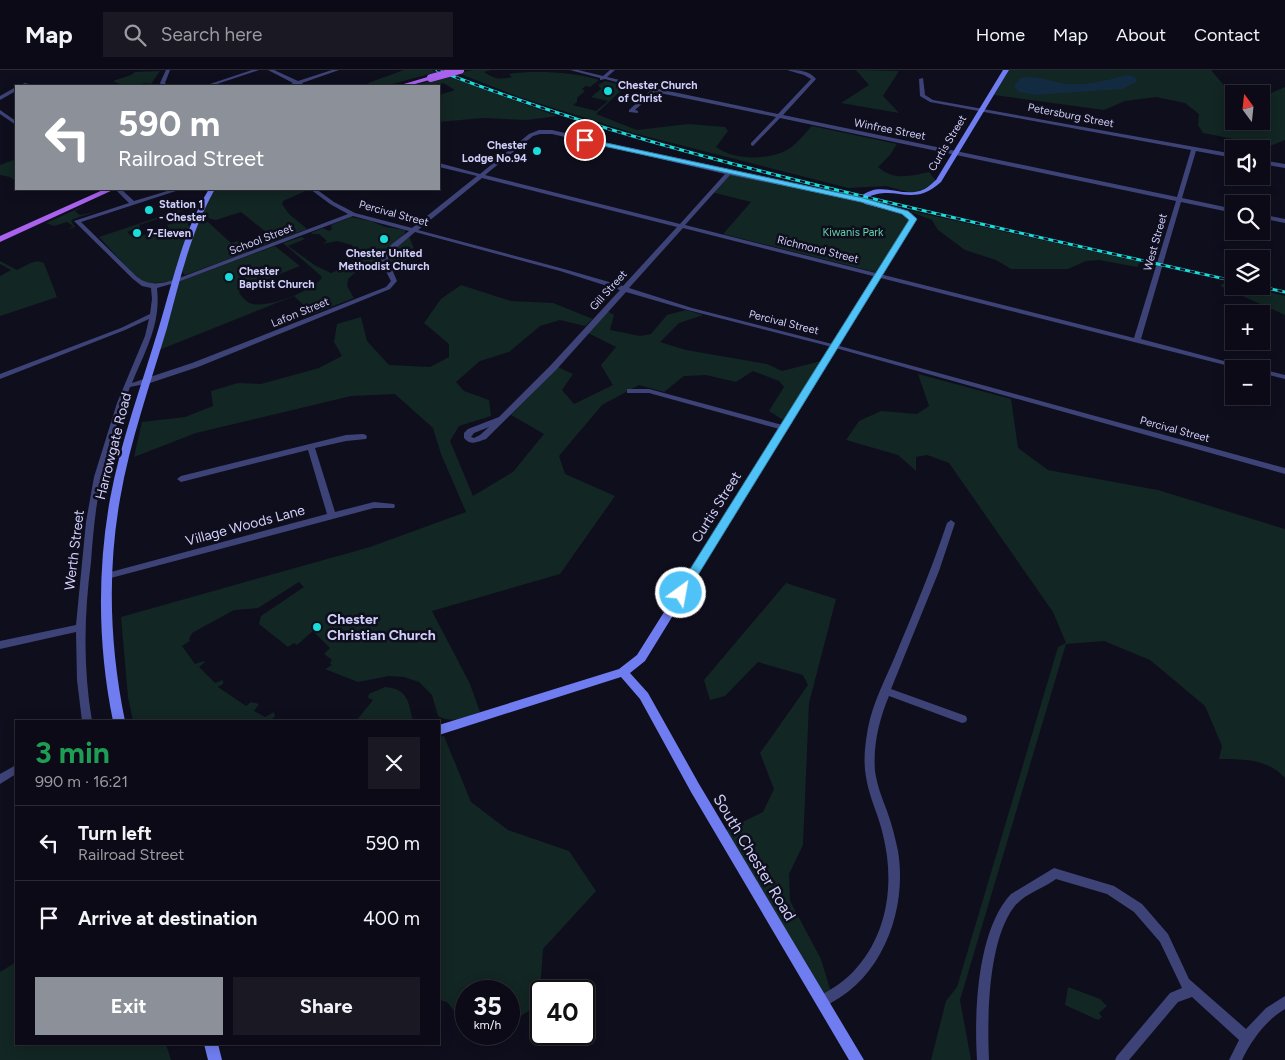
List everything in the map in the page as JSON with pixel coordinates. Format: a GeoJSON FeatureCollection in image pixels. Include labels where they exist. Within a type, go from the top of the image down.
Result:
{"type":"FeatureCollection","features":[{"type":"Feature","properties":{"kind":"main road"},"geometry":{"type":"LineString","coordinates":[[404,85],[460,70]]}},
{"type":"Feature","properties":{"kind":"main road"},"geometry":{"type":"LineString","coordinates":[[0,239],[109,190]]}},
{"type":"Feature","properties":{"kind":"street"},"geometry":{"type":"LineString","coordinates":[[164,85],[162,82],[168,70]]}},
{"type":"Feature","properties":{"kind":"street"},"geometry":{"type":"LineString","coordinates":[[165,76],[176,70]]}},
{"type":"Feature","properties":{"kind":"street"},"geometry":{"type":"LineString","coordinates":[[210,85],[257,70]]}},
{"type":"Feature","properties":{"kind":"street"},"geometry":{"type":"LineString","coordinates":[[262,70],[293,85],[337,70]]}},
{"type":"Feature","properties":{"kind":"street"},"geometry":{"type":"LineString","coordinates":[[270,70],[293,85]]}},
{"type":"Feature","properties":{"kind":"street","name":"Winfree Street"},"geometry":{"type":"LineString","coordinates":[[572,70],[602,79],[779,117],[1225,209]]}},
{"type":"Feature","properties":{"kind":"street"},"geometry":{"type":"LineString","coordinates":[[602,79],[613,70]]}},
{"type":"Feature","properties":{"kind":"street"},"geometry":{"type":"LineString","coordinates":[[753,144],[814,79],[812,76],[789,70]]}},
{"type":"Feature","properties":{"kind":"street","name":"Curtis Street"},"geometry":{"type":"LineString","coordinates":[[440,730],[623,672],[640,658],[911,224],[913,219],[910,215],[863,200],[865,195],[880,191],[914,194],[928,192],[939,181],[1006,70]]}},
{"type":"Feature","properties":{"kind":"street","name":"Petersburg Street"},"geometry":{"type":"LineString","coordinates":[[921,79],[922,93],[928,100],[982,108],[1225,154]]}},
{"type":"Feature","properties":{"kind":"street"},"geometry":{"type":"LineString","coordinates":[[0,98],[15,90]]}},
{"type":"Feature","properties":{"kind":"street"},"geometry":{"type":"LineString","coordinates":[[636,112],[631,111],[654,90]]}},
{"type":"Feature","properties":{"kind":"street"},"geometry":{"type":"LineString","coordinates":[[0,112],[15,121]]}},
{"type":"Feature","properties":{"kind":"street"},"geometry":{"type":"LineString","coordinates":[[413,230],[532,135],[544,132],[557,133],[729,173],[863,200]]}},
{"type":"Feature","properties":{"kind":"street","name":"West Street"},"geometry":{"type":"LineString","coordinates":[[1137,340],[1194,149]]}},
{"type":"Feature","properties":{"kind":"street"},"geometry":{"type":"LineString","coordinates":[[1270,164],[1285,166]]}},
{"type":"Feature","properties":{"kind":"street","name":"Richmond Street"},"geometry":{"type":"LineString","coordinates":[[440,165],[1225,362]]}},
{"type":"Feature","properties":{"kind":"street","name":"Gill Street"},"geometry":{"type":"LineString","coordinates":[[501,420],[553,368],[622,289],[729,173]]}},
{"type":"Feature","properties":{"kind":"street"},"geometry":{"type":"LineString","coordinates":[[119,190],[133,203]]}},
{"type":"Feature","properties":{"kind":"street"},"geometry":{"type":"LineString","coordinates":[[176,190],[77,221],[142,284],[154,286],[176,281]]}},
{"type":"Feature","properties":{"kind":"street","name":"Harrowgate Road"},"geometry":{"type":"LineString","coordinates":[[119,720],[111,683],[107,642],[107,576],[116,498],[129,441],[176,281],[196,220],[211,190]]}},
{"type":"Feature","properties":{"kind":"street","name":"Percival Street"},"geometry":{"type":"LineString","coordinates":[[314,190],[332,203],[353,214],[622,289],[690,310],[834,346],[1285,471]]}},
{"type":"Feature","properties":{"kind":"street","name":"School Street"},"geometry":{"type":"LineString","coordinates":[[176,281],[353,214]]}},
{"type":"Feature","properties":{"kind":"street"},"geometry":{"type":"LineString","coordinates":[[1270,218],[1285,221]]}},
{"type":"Feature","properties":{"kind":"street","name":"Lafon Street"},"geometry":{"type":"LineString","coordinates":[[147,381],[195,365],[388,288],[394,280],[383,256],[413,230]]}},
{"type":"Feature","properties":{"kind":"street","name":"Werth Street"},"geometry":{"type":"LineString","coordinates":[[87,720],[83,701],[80,628],[88,541],[101,466],[127,386],[156,314],[154,286]]}},
{"type":"Feature","properties":{"kind":"street"},"geometry":{"type":"LineString","coordinates":[[0,377],[123,329],[156,314]]}},
{"type":"Feature","properties":{"kind":"street"},"geometry":{"type":"LineString","coordinates":[[1270,373],[1285,377]]}},
{"type":"Feature","properties":{"kind":"street"},"geometry":{"type":"LineString","coordinates":[[127,386],[147,381]]}},
{"type":"Feature","properties":{"kind":"street"},"geometry":{"type":"LineString","coordinates":[[630,391],[649,390],[783,428]]}},
{"type":"Feature","properties":{"kind":"street"},"geometry":{"type":"LineString","coordinates":[[180,479],[346,438],[363,436]]}},
{"type":"Feature","properties":{"kind":"street"},"geometry":{"type":"LineString","coordinates":[[311,447],[332,516]]}},
{"type":"Feature","properties":{"kind":"street","name":"Village Woods Lane"},"geometry":{"type":"LineString","coordinates":[[107,576],[374,505],[391,506]]}},
{"type":"Feature","properties":{"kind":"street"},"geometry":{"type":"LineString","coordinates":[[822,1001],[842,991],[869,963],[892,914],[895,866],[893,846],[872,780],[870,738],[885,690],[935,571],[951,523]]}},
{"type":"Feature","properties":{"kind":"street"},"geometry":{"type":"LineString","coordinates":[[0,644],[80,628]]}},
{"type":"Feature","properties":{"kind":"street","name":"South Chester Road"},"geometry":{"type":"LineString","coordinates":[[623,672],[644,696],[695,788],[857,1060]]}},
{"type":"Feature","properties":{"kind":"street"},"geometry":{"type":"LineString","coordinates":[[885,690],[962,719]]}},
{"type":"Feature","properties":{"kind":"street"},"geometry":{"type":"LineString","coordinates":[[0,779],[15,770]]}},
{"type":"Feature","properties":{"kind":"street"},"geometry":{"type":"LineString","coordinates":[[983,1060],[982,1010],[998,924],[1010,902],[1021,892],[1039,884],[1054,873],[1110,890],[1138,908],[1164,938],[1178,972],[1192,991],[1248,1039]]}},
{"type":"Feature","properties":{"kind":"street"},"geometry":{"type":"LineString","coordinates":[[1122,1060],[1174,997],[1192,991]]}},
{"type":"Feature","properties":{"kind":"street"},"geometry":{"type":"LineString","coordinates":[[1235,1060],[1240,1049],[1275,1006],[1285,1002]]}},
{"type":"Feature","properties":{"kind":"street"},"geometry":{"type":"LineString","coordinates":[[211,1045],[215,1060]]}},
{"type":"Feature","properties":{"kind":"green space"},"geometry":{"type":"Polygon","coordinates":[[[404,70],[431,70],[437,72],[389,85],[366,85],[404,70]]]}},
{"type":"Feature","properties":{"kind":"green space"},"geometry":{"type":"Polygon","coordinates":[[[473,70],[491,70],[484,72],[501,79],[512,77],[509,74],[542,72],[578,75],[599,80],[590,87],[586,86],[582,89],[585,91],[577,98],[577,102],[573,105],[596,111],[608,101],[591,97],[601,89],[598,85],[605,81],[626,86],[596,114],[637,130],[688,124],[725,127],[728,131],[716,147],[740,156],[758,157],[783,152],[795,144],[812,126],[897,144],[890,155],[878,167],[896,176],[909,176],[929,172],[936,181],[926,191],[912,193],[886,186],[848,188],[633,133],[519,97],[458,73],[473,70]]]}},
{"type":"Feature","properties":{"kind":"green space"},"geometry":{"type":"Polygon","coordinates":[[[856,70],[899,71],[883,96],[899,113],[841,103],[869,85],[856,70]]]}},
{"type":"Feature","properties":{"kind":"green space"},"geometry":{"type":"Polygon","coordinates":[[[1009,70],[1211,70],[1225,86],[1225,130],[1270,130],[1270,94],[1285,87],[1285,140],[1270,146],[1270,140],[1239,140],[1203,133],[1198,125],[1199,114],[1185,103],[1156,97],[1125,101],[1104,110],[994,95],[1009,70]]]}},
{"type":"Feature","properties":{"kind":"green space"},"geometry":{"type":"Polygon","coordinates":[[[160,71],[151,84],[123,85],[113,81],[135,72],[160,71]]]}},
{"type":"Feature","properties":{"kind":"green space"},"geometry":{"type":"Polygon","coordinates":[[[447,76],[557,116],[527,120],[483,118],[440,122],[440,95],[455,90],[443,83],[416,85],[447,76]]]}},
{"type":"Feature","properties":{"kind":"green space"},"geometry":{"type":"Polygon","coordinates":[[[15,159],[15,180],[0,175],[0,165],[15,159]]]}},
{"type":"Feature","properties":{"kind":"green space","name":"Kiwanis Park"},"geometry":{"type":"Polygon","coordinates":[[[728,174],[863,200],[908,214],[913,219],[875,272],[723,234],[751,202],[711,192],[728,174]]]}},
{"type":"Feature","properties":{"kind":"green space"},"geometry":{"type":"Polygon","coordinates":[[[214,190],[308,190],[283,201],[282,204],[289,214],[307,229],[257,248],[253,242],[271,236],[241,212],[216,220],[200,216],[214,190]]]}},
{"type":"Feature","properties":{"kind":"green space"},"geometry":{"type":"Polygon","coordinates":[[[880,204],[1140,262],[1137,267],[1099,260],[1086,261],[1068,269],[1011,269],[996,260],[965,250],[938,230],[932,220],[880,204]]]}},
{"type":"Feature","properties":{"kind":"green space"},"geometry":{"type":"Polygon","coordinates":[[[86,205],[75,211],[80,215],[98,211],[73,219],[71,221],[75,227],[68,229],[73,226],[67,222],[54,226],[46,223],[86,205]]]}},
{"type":"Feature","properties":{"kind":"green space"},"geometry":{"type":"Polygon","coordinates":[[[175,205],[182,210],[190,207],[179,212],[180,215],[175,213],[139,225],[140,227],[127,232],[134,238],[169,228],[167,225],[188,219],[188,226],[194,224],[176,281],[142,284],[99,237],[165,215],[176,209],[175,205]]]}},
{"type":"Feature","properties":{"kind":"green space"},"geometry":{"type":"Polygon","coordinates":[[[351,217],[371,221],[385,227],[405,230],[405,233],[383,250],[364,256],[357,255],[352,245],[337,241],[323,244],[327,241],[319,234],[311,234],[323,228],[329,231],[332,229],[331,225],[351,217]]]}},
{"type":"Feature","properties":{"kind":"green space"},"geometry":{"type":"Polygon","coordinates":[[[199,221],[208,222],[231,243],[238,241],[248,252],[185,275],[182,272],[185,256],[199,221]]]}},
{"type":"Feature","properties":{"kind":"green space"},"geometry":{"type":"Polygon","coordinates":[[[409,236],[414,249],[410,256],[405,261],[391,267],[387,262],[387,253],[409,236]]]}},
{"type":"Feature","properties":{"kind":"green space"},"geometry":{"type":"Polygon","coordinates":[[[302,237],[305,239],[288,246],[316,266],[331,273],[354,264],[351,261],[354,260],[380,259],[380,261],[358,270],[348,279],[347,286],[354,298],[313,314],[294,296],[159,350],[178,283],[183,280],[275,246],[300,266],[240,290],[239,293],[246,300],[257,304],[277,302],[317,283],[322,278],[320,275],[283,243],[302,237]]]}},
{"type":"Feature","properties":{"kind":"green space"},"geometry":{"type":"Polygon","coordinates":[[[0,261],[17,270],[37,261],[44,263],[57,297],[0,316],[0,276],[11,270],[0,264],[0,261]]]}},
{"type":"Feature","properties":{"kind":"green space"},"geometry":{"type":"Polygon","coordinates":[[[461,285],[511,301],[553,303],[593,319],[585,326],[560,320],[540,326],[509,352],[480,361],[456,382],[464,391],[489,400],[491,416],[459,426],[450,441],[473,496],[513,472],[544,434],[511,415],[558,367],[573,374],[562,390],[574,404],[613,385],[601,365],[616,347],[586,332],[606,310],[614,315],[610,330],[640,336],[651,334],[667,315],[686,310],[703,315],[679,323],[660,342],[686,350],[767,364],[782,371],[821,361],[783,420],[769,411],[784,387],[779,381],[753,371],[736,382],[706,375],[684,376],[664,392],[639,385],[602,405],[559,456],[565,474],[615,496],[560,574],[432,611],[470,684],[480,712],[453,720],[443,718],[438,716],[432,695],[419,682],[404,677],[389,676],[358,682],[325,669],[332,665],[330,663],[332,660],[324,654],[330,648],[313,631],[297,645],[294,643],[288,647],[259,624],[261,616],[304,587],[299,582],[258,608],[234,610],[192,633],[190,641],[182,646],[195,664],[205,662],[199,667],[215,683],[223,680],[223,684],[218,687],[246,706],[251,702],[259,704],[254,711],[265,717],[274,712],[275,716],[271,720],[133,720],[128,697],[121,617],[370,547],[466,512],[441,454],[433,428],[395,394],[351,396],[196,433],[134,457],[142,422],[185,417],[213,406],[211,391],[238,383],[261,384],[319,368],[342,356],[334,342],[337,324],[361,317],[367,341],[389,365],[430,367],[449,357],[449,344],[424,323],[441,299],[461,285]]]}},
{"type":"Feature","properties":{"kind":"green space"},"geometry":{"type":"Polygon","coordinates":[[[1270,292],[1285,296],[1285,315],[1270,308],[1270,305],[1263,305],[1240,295],[1270,295],[1270,292]]]}},
{"type":"Feature","properties":{"kind":"green space"},"geometry":{"type":"Polygon","coordinates":[[[918,374],[1011,399],[1018,448],[1048,470],[1158,490],[1285,529],[1285,778],[1271,767],[1255,761],[1219,759],[1222,746],[1205,706],[1150,660],[1104,641],[1066,644],[960,1000],[971,1060],[931,1060],[946,1001],[957,987],[1058,647],[1066,643],[1053,612],[949,463],[927,455],[916,457],[916,471],[898,455],[846,440],[859,421],[881,411],[917,414],[929,406],[918,374]]]}},
{"type":"Feature","properties":{"kind":"green space"},"geometry":{"type":"Polygon","coordinates":[[[786,583],[836,599],[809,703],[803,845],[789,874],[790,901],[821,959],[833,999],[830,1005],[726,830],[763,812],[774,789],[760,753],[808,685],[803,675],[758,662],[725,696],[710,700],[704,680],[786,583]]]}},
{"type":"Feature","properties":{"kind":"green space"},"geometry":{"type":"Polygon","coordinates":[[[385,687],[399,690],[408,702],[413,720],[357,720],[373,700],[368,698],[369,694],[385,687]]]}},
{"type":"Feature","properties":{"kind":"green space"},"geometry":{"type":"Polygon","coordinates":[[[444,736],[471,802],[508,830],[569,851],[596,891],[543,949],[541,980],[530,980],[530,1010],[520,1016],[520,980],[455,980],[455,1012],[447,1002],[440,1000],[440,737],[444,736]]]}},
{"type":"Feature","properties":{"kind":"green space"},"geometry":{"type":"Polygon","coordinates":[[[15,963],[15,1045],[166,1045],[171,1060],[0,1060],[0,972],[15,963]]]}},
{"type":"Feature","properties":{"kind":"green space"},"geometry":{"type":"Polygon","coordinates":[[[1068,987],[1100,999],[1107,1006],[1099,1013],[1102,1017],[1098,1020],[1065,1005],[1068,987]]]}},
{"type":"Feature","properties":{"kind":"water"},"geometry":{"type":"Polygon","coordinates":[[[1127,75],[1135,77],[1137,82],[1122,89],[1035,95],[1019,92],[1014,87],[1020,78],[1026,77],[1084,84],[1127,75]]]}},
{"type":"Feature","properties":{"kind":"railway"},"geometry":{"type":"LineString","coordinates":[[437,70],[543,108],[706,157],[915,209],[1225,279]]}},
{"type":"Feature","properties":{"kind":"railway"},"geometry":{"type":"LineString","coordinates":[[1270,289],[1285,292]]}},
{"type":"Feature","properties":{"kind":"place","name":"Chester Church of Christ"},"geometry":{"type":"Point","coordinates":[608,91]}},
{"type":"Feature","properties":{"kind":"place","name":"Chester Lodge No.94"},"geometry":{"type":"Point","coordinates":[537,151]}},
{"type":"Feature","properties":{"kind":"place","name":"Station 1 - Chester"},"geometry":{"type":"Point","coordinates":[149,210]}},
{"type":"Feature","properties":{"kind":"place","name":"7-Eleven"},"geometry":{"type":"Point","coordinates":[137,233]}},
{"type":"Feature","properties":{"kind":"place","name":"Chester United Methodist Church"},"geometry":{"type":"Point","coordinates":[384,239]}},
{"type":"Feature","properties":{"kind":"place","name":"Chester Baptist Church"},"geometry":{"type":"Point","coordinates":[229,277]}},
{"type":"Feature","properties":{"kind":"place","name":"Chester Christian Church"},"geometry":{"type":"Point","coordinates":[317,627]}},
{"type":"Feature","properties":{"kind":"route"},"geometry":{"type":"LineString","coordinates":[[585,140],[729,173],[863,200],[869,204],[905,213],[913,219],[681,593]]}}]}
